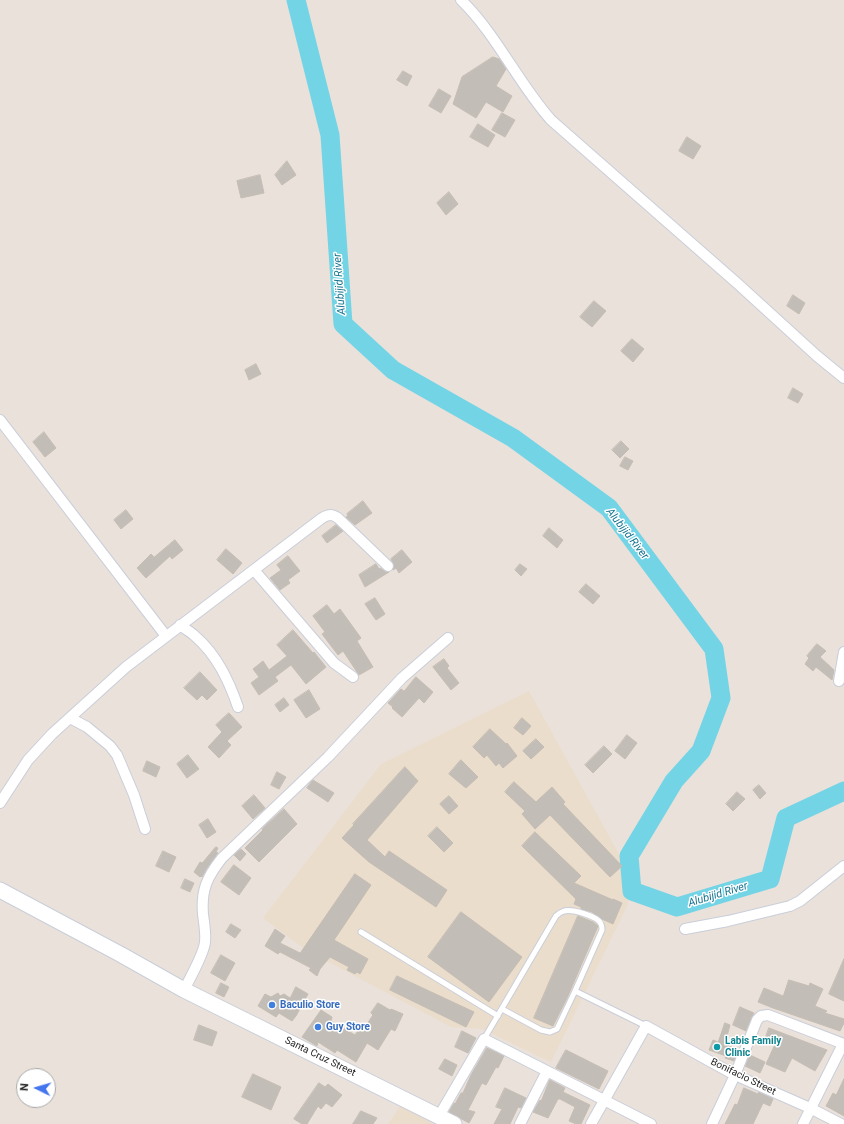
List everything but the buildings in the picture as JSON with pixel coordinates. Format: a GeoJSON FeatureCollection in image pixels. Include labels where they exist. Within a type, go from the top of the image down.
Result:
{"type":"FeatureCollection","features":[{"type":"Feature","properties":{"kind":"street"},"geometry":{"type":"LineString","coordinates":[[461,0],[470,9],[504,53],[521,80],[551,120],[738,284],[817,356],[844,378]]}},
{"type":"Feature","properties":{"kind":"street"},"geometry":{"type":"LineString","coordinates":[[0,420],[166,636]]}},
{"type":"Feature","properties":{"kind":"street"},"geometry":{"type":"LineString","coordinates":[[0,802],[28,760],[52,734],[126,667],[322,518],[332,515],[338,518],[388,566]]}},
{"type":"Feature","properties":{"kind":"street"},"geometry":{"type":"LineString","coordinates":[[254,570],[334,663],[353,677]]}},
{"type":"Feature","properties":{"kind":"street"},"geometry":{"type":"LineString","coordinates":[[180,625],[195,636],[225,674],[233,691],[238,707]]}},
{"type":"Feature","properties":{"kind":"street"},"geometry":{"type":"LineString","coordinates":[[184,990],[204,949],[203,894],[208,878],[213,869],[222,858],[271,810],[328,757],[402,678],[448,638]]}},
{"type":"Feature","properties":{"kind":"street"},"geometry":{"type":"LineString","coordinates":[[839,681],[844,652]]}},
{"type":"Feature","properties":{"kind":"street"},"geometry":{"type":"LineString","coordinates":[[70,718],[87,727],[110,746],[117,755],[134,795],[145,829]]}},
{"type":"Feature","properties":{"kind":"street"},"geometry":{"type":"LineString","coordinates":[[685,929],[728,921],[790,906],[800,901],[844,866]]}},
{"type":"Feature","properties":{"kind":"street","name":"Santa Cruz Street"},"geometry":{"type":"LineString","coordinates":[[0,890],[184,990],[454,1124]]}},
{"type":"Feature","properties":{"kind":"street"},"geometry":{"type":"LineString","coordinates":[[712,1124],[735,1075],[757,1020],[761,1016],[768,1015],[844,1044],[803,1124]]}},
{"type":"Feature","properties":{"kind":"street"},"geometry":{"type":"LineString","coordinates":[[591,1124],[646,1026]]}},
{"type":"Feature","properties":{"kind":"street","name":"Bonifacio Street"},"geometry":{"type":"LineString","coordinates":[[646,1026],[735,1075],[810,1108],[841,1124]]}},
{"type":"Feature","properties":{"kind":"street"},"geometry":{"type":"LineString","coordinates":[[439,1116],[484,1039],[651,1124]]}},
{"type":"Feature","properties":{"kind":"street"},"geometry":{"type":"LineString","coordinates":[[520,1124],[547,1071]]}},
{"type":"Feature","properties":{"kind":"lane"},"geometry":{"type":"LineString","coordinates":[[484,1039],[556,916],[564,911],[572,911],[591,916],[601,923],[602,930],[557,1029],[550,1032],[541,1030],[502,1009]]}},
{"type":"Feature","properties":{"kind":"lane"},"geometry":{"type":"LineString","coordinates":[[361,932],[498,1016]]}},
{"type":"Feature","properties":{"kind":"lane"},"geometry":{"type":"LineString","coordinates":[[575,991],[646,1026]]}},
{"type":"Feature","properties":{"kind":"shaded area"},"geometry":{"type":"Polygon","coordinates":[[[529,691],[625,865],[628,904],[551,1062],[482,1029],[451,1027],[306,950],[263,918],[381,764],[529,691]]]}},
{"type":"Feature","properties":{"kind":"shaded area"},"geometry":{"type":"Polygon","coordinates":[[[401,1105],[432,1123],[432,1124],[388,1124],[401,1105]]]}},
{"type":"Feature","properties":{"kind":"waterway","name":"Alubijid River"},"geometry":{"type":"LineString","coordinates":[[296,0],[330,135],[343,324],[393,370],[513,438],[609,508],[714,649],[721,698],[701,751],[674,781],[629,856],[632,891],[677,907],[770,879],[786,818],[844,791]]}},
{"type":"Feature","properties":{"kind":"place","name":"Baculio Store"},"geometry":{"type":"Point","coordinates":[272,1005]}},
{"type":"Feature","properties":{"kind":"place","name":"Guy Store"},"geometry":{"type":"Point","coordinates":[318,1027]}},
{"type":"Feature","properties":{"kind":"place","name":"Labis Family Clinic"},"geometry":{"type":"Point","coordinates":[717,1047]}}]}
